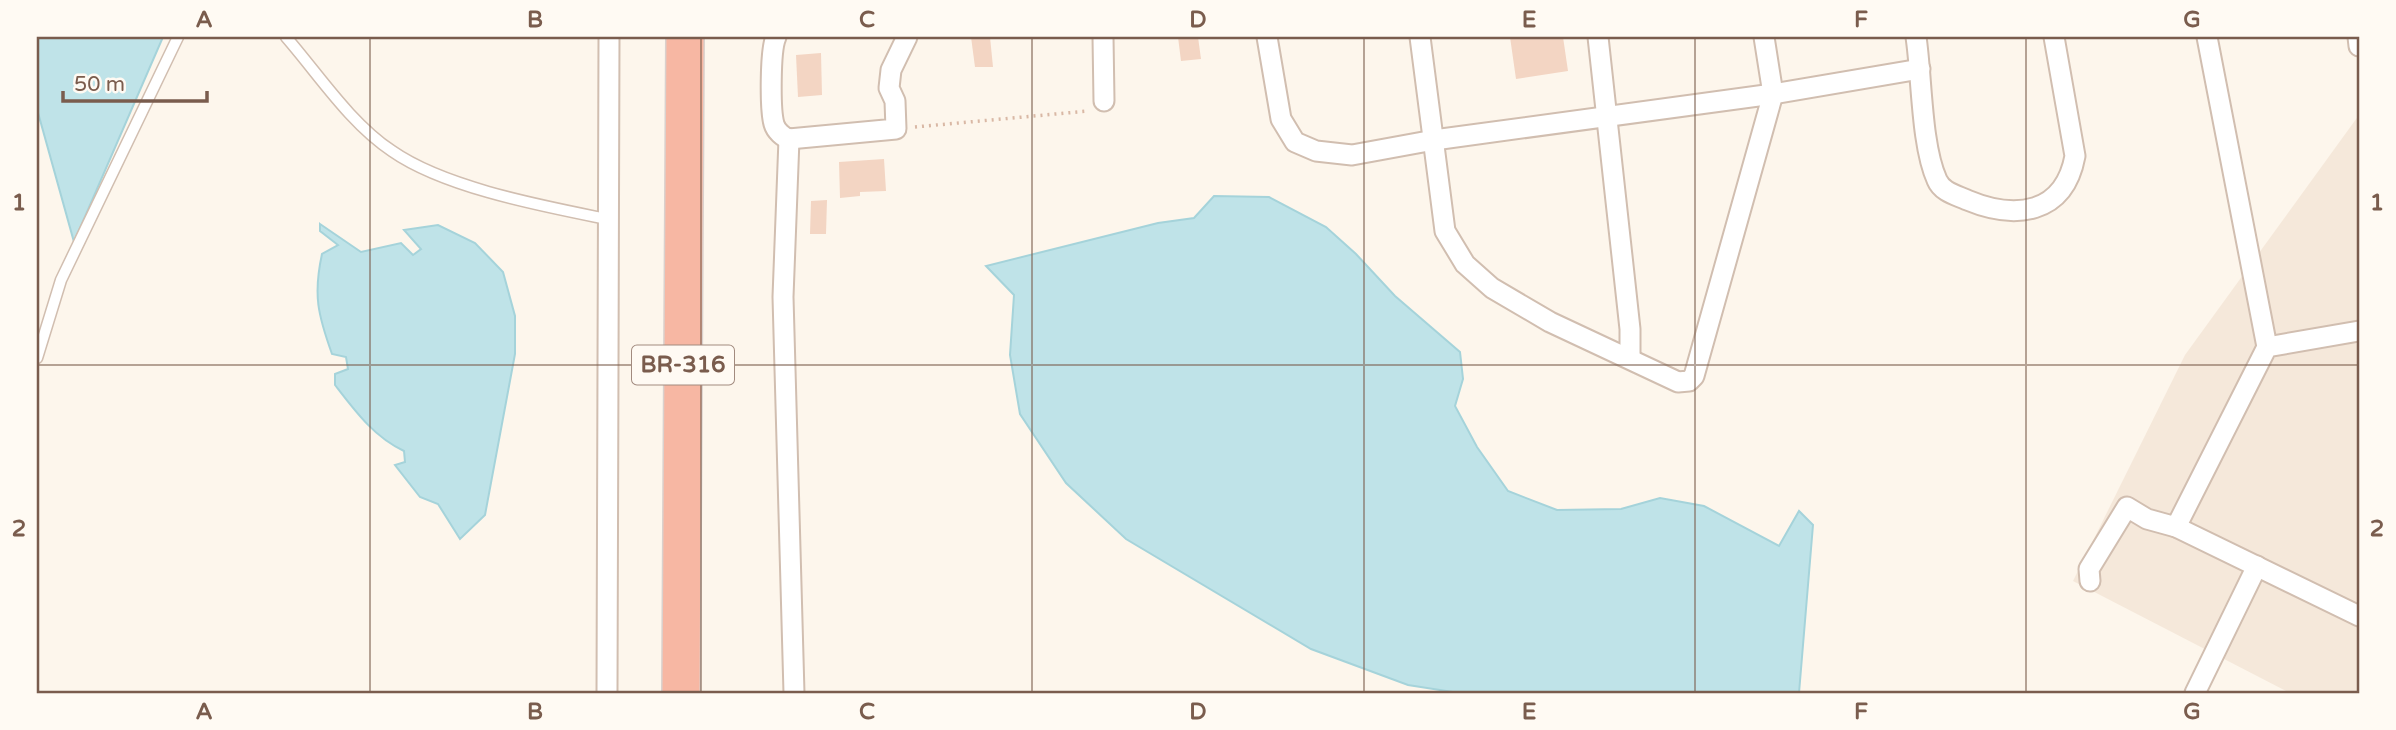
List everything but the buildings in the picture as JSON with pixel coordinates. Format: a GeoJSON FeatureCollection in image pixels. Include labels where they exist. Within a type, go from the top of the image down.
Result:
{"type":"FeatureCollection","features":[{"type":"Feature","properties":{"kind":"highway","name":"BR-316"},"geometry":{"type":"LineString","coordinates":[[681,693],[685,37]]}},
{"type":"Feature","properties":{"kind":"street"},"geometry":{"type":"LineString","coordinates":[[607,693],[609,37]]}},
{"type":"Feature","properties":{"kind":"street"},"geometry":{"type":"LineString","coordinates":[[776,37],[771,56],[774,125],[783,137],[789,139],[896,129],[895,101],[890,88],[891,70],[907,37]]}},
{"type":"Feature","properties":{"kind":"street"},"geometry":{"type":"LineString","coordinates":[[1103,37],[1104,101]]}},
{"type":"Feature","properties":{"kind":"street"},"geometry":{"type":"LineString","coordinates":[[1267,37],[1281,119],[1295,142],[1316,151],[1352,155],[1434,140],[1608,119],[1920,69]]}},
{"type":"Feature","properties":{"kind":"street"},"geometry":{"type":"LineString","coordinates":[[1420,37],[1446,231],[1465,264],[1492,288],[1550,322],[1678,382],[1689,381],[1694,376],[1773,94],[1764,37]]}},
{"type":"Feature","properties":{"kind":"street"},"geometry":{"type":"LineString","coordinates":[[1598,37],[1630,329],[1630,358]]}},
{"type":"Feature","properties":{"kind":"street"},"geometry":{"type":"LineString","coordinates":[[1916,37],[1930,159],[1938,183],[1946,191],[1974,203],[2019,213],[2052,201],[2072,170],[2075,156],[2054,37]]}},
{"type":"Feature","properties":{"kind":"street"},"geometry":{"type":"LineString","coordinates":[[2176,527],[2267,347],[2207,37]]}},
{"type":"Feature","properties":{"kind":"street"},"geometry":{"type":"LineString","coordinates":[[2358,37],[2359,46]]}},
{"type":"Feature","properties":{"kind":"street"},"geometry":{"type":"LineString","coordinates":[[789,139],[783,297],[794,693]]}},
{"type":"Feature","properties":{"kind":"street"},"geometry":{"type":"LineString","coordinates":[[2267,347],[2359,331]]}},
{"type":"Feature","properties":{"kind":"street"},"geometry":{"type":"LineString","coordinates":[[2090,581],[2089,569],[2127,508],[2147,519],[2176,527],[2359,616]]}},
{"type":"Feature","properties":{"kind":"street"},"geometry":{"type":"LineString","coordinates":[[2195,693],[2257,566]]}},
{"type":"Feature","properties":{"kind":"lane"},"geometry":{"type":"LineString","coordinates":[[37,358],[61,280],[178,37]]}},
{"type":"Feature","properties":{"kind":"lane"},"geometry":{"type":"LineString","coordinates":[[286,37],[363,126],[393,152],[447,178],[548,207],[607,219]]}},
{"type":"Feature","properties":{"kind":"path"},"geometry":{"type":"LineString","coordinates":[[896,129],[1085,113],[1104,101]]}},
{"type":"Feature","properties":{"kind":"shaded area"},"geometry":{"type":"Polygon","coordinates":[[[2359,115],[2359,693],[2290,693],[2073,581],[2185,355],[2359,115]]]}},
{"type":"Feature","properties":{"kind":"water"},"geometry":{"type":"Polygon","coordinates":[[[37,37],[163,37],[74,242],[37,109],[37,37]]]}},
{"type":"Feature","properties":{"kind":"water"},"geometry":{"type":"Polygon","coordinates":[[[1214,196],[1269,197],[1326,227],[1356,254],[1395,296],[1460,352],[1463,379],[1455,406],[1477,447],[1508,491],[1557,510],[1621,509],[1660,498],[1704,506],[1779,546],[1799,511],[1813,525],[1799,693],[1459,693],[1408,685],[1311,649],[1126,539],[1066,483],[1020,414],[1010,355],[1014,295],[986,266],[1158,223],[1194,218],[1214,196]]]}},
{"type":"Feature","properties":{"kind":"water"},"geometry":{"type":"Polygon","coordinates":[[[320,224],[361,252],[401,243],[413,255],[421,249],[404,230],[438,225],[475,243],[503,272],[515,316],[515,354],[485,515],[460,539],[438,504],[420,497],[395,465],[405,462],[404,451],[374,431],[335,385],[335,374],[348,369],[346,357],[332,354],[323,328],[318,305],[318,281],[322,254],[338,245],[320,231],[320,224]]]}}]}
